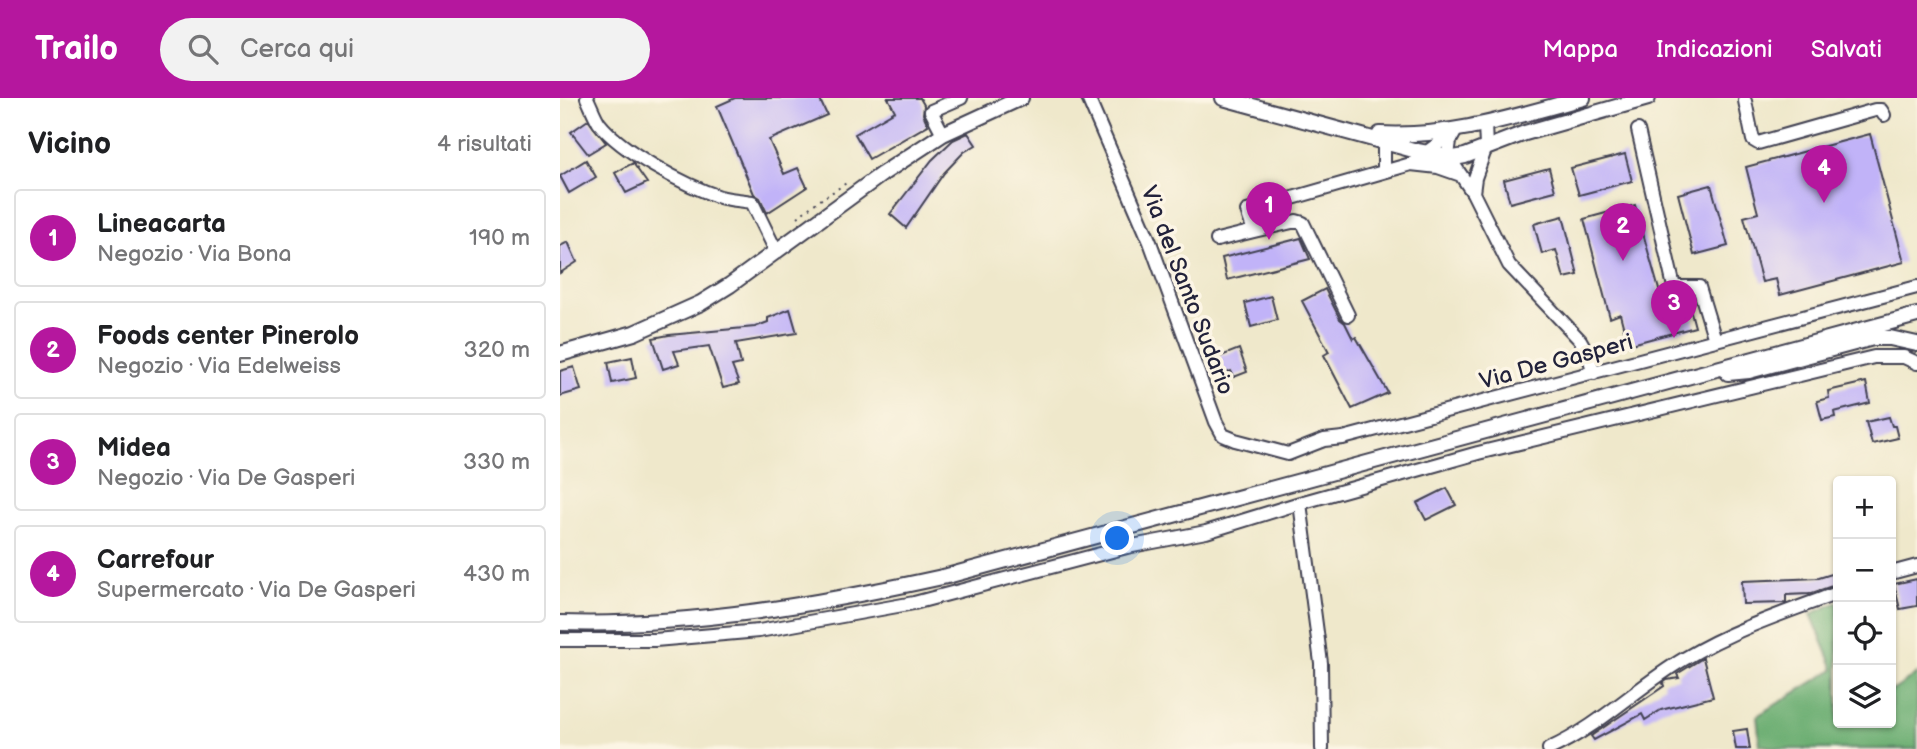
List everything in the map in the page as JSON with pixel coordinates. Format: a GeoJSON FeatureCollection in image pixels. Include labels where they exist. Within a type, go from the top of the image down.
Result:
{"type":"FeatureCollection","features":[{"type":"Feature","properties":{"kind":"main road"},"geometry":{"type":"LineString","coordinates":[[560,354],[634,333],[681,313],[730,285],[882,174],[943,134],[1021,98]]}},
{"type":"Feature","properties":{"kind":"main road"},"geometry":{"type":"LineString","coordinates":[[1223,98],[1448,156],[1465,156],[1525,133],[1648,98]]}},
{"type":"Feature","properties":{"kind":"main road"},"geometry":{"type":"LineString","coordinates":[[1354,132],[1408,136],[1455,131],[1560,101],[1583,98]]}},
{"type":"Feature","properties":{"kind":"main road"},"geometry":{"type":"LineString","coordinates":[[560,623],[643,622],[733,615],[857,596],[947,576],[1917,315]]}},
{"type":"Feature","properties":{"kind":"main road"},"geometry":{"type":"LineString","coordinates":[[1688,377],[1749,371],[1874,338],[1890,338],[1917,344]]}},
{"type":"Feature","properties":{"kind":"street"},"geometry":{"type":"LineString","coordinates":[[587,98],[597,120],[632,154],[722,198],[752,202],[776,251]]}},
{"type":"Feature","properties":{"kind":"street"},"geometry":{"type":"LineString","coordinates":[[943,134],[931,111],[961,98]]}},
{"type":"Feature","properties":{"kind":"street","name":"Via del Santo Sudario"},"geometry":{"type":"LineString","coordinates":[[1088,98],[1150,242],[1223,435],[1288,454]]}},
{"type":"Feature","properties":{"kind":"street"},"geometry":{"type":"LineString","coordinates":[[1745,101],[1753,140],[1758,143],[1875,110],[1881,110],[1884,115]]}},
{"type":"Feature","properties":{"kind":"street"},"geometry":{"type":"LineString","coordinates":[[1474,193],[1475,178],[1486,147],[1485,124]]}},
{"type":"Feature","properties":{"kind":"street"},"geometry":{"type":"LineString","coordinates":[[1638,130],[1674,287],[1699,286],[1715,340]]}},
{"type":"Feature","properties":{"kind":"street"},"geometry":{"type":"LineString","coordinates":[[1254,230],[1247,211],[1411,164],[1455,131]]}},
{"type":"Feature","properties":{"kind":"street"},"geometry":{"type":"LineString","coordinates":[[1455,131],[1450,141],[1448,156],[1474,193],[1509,265],[1580,340],[1594,373]]}},
{"type":"Feature","properties":{"kind":"street"},"geometry":{"type":"LineString","coordinates":[[1384,141],[1384,171]]}},
{"type":"Feature","properties":{"kind":"street"},"geometry":{"type":"LineString","coordinates":[[1411,164],[1438,167],[1461,175]]}},
{"type":"Feature","properties":{"kind":"street"},"geometry":{"type":"LineString","coordinates":[[1217,240],[1296,221],[1303,223],[1348,315]]}},
{"type":"Feature","properties":{"kind":"street","name":"Via De Gasperi"},"geometry":{"type":"LineString","coordinates":[[1288,454],[1324,440],[1343,438],[1917,287]]}},
{"type":"Feature","properties":{"kind":"street"},"geometry":{"type":"LineString","coordinates":[[560,640],[655,640],[759,631],[914,603],[1127,547],[1206,532],[1478,453],[1874,357],[1904,357],[1917,363]]}},
{"type":"Feature","properties":{"kind":"street"},"geometry":{"type":"LineString","coordinates":[[1300,503],[1321,663],[1322,749]]}},
{"type":"Feature","properties":{"kind":"street"},"geometry":{"type":"LineString","coordinates":[[1896,572],[1917,566]]}},
{"type":"Feature","properties":{"kind":"street"},"geometry":{"type":"LineString","coordinates":[[1549,749],[1621,705],[1684,659],[1752,625],[1833,595]]}},
{"type":"Feature","properties":{"kind":"path"},"geometry":{"type":"LineString","coordinates":[[798,218],[814,204],[856,177]]}},
{"type":"Feature","properties":{"kind":"green space"},"geometry":{"type":"Polygon","coordinates":[[[1833,604],[1833,667],[1811,614],[1833,604]]]}},
{"type":"Feature","properties":{"kind":"green space"},"geometry":{"type":"Polygon","coordinates":[[[1833,670],[1833,728],[1896,728],[1896,688],[1917,674],[1917,749],[1783,749],[1760,745],[1757,716],[1833,670]]]}},
{"type":"Feature","properties":{"kind":"building"},"geometry":{"type":"Polygon","coordinates":[[[735,98],[819,98],[827,115],[769,140],[784,174],[798,168],[807,187],[767,213],[760,198],[754,194],[717,106],[735,98]]]}},
{"type":"Feature","properties":{"kind":"building"},"geometry":{"type":"Polygon","coordinates":[[[888,98],[920,98],[928,125],[869,159],[855,134],[895,111],[888,98]]]}},
{"type":"Feature","properties":{"kind":"building"},"geometry":{"type":"Polygon","coordinates":[[[588,120],[606,143],[588,154],[571,132],[588,120]]]}},
{"type":"Feature","properties":{"kind":"building"},"geometry":{"type":"Polygon","coordinates":[[[968,133],[976,145],[964,152],[944,173],[906,228],[890,214],[932,160],[953,140],[968,133]]]}},
{"type":"Feature","properties":{"kind":"building"},"geometry":{"type":"Polygon","coordinates":[[[1870,134],[1904,262],[1780,295],[1776,279],[1762,282],[1744,217],[1758,213],[1746,167],[1870,134]]]}},
{"type":"Feature","properties":{"kind":"building"},"geometry":{"type":"Polygon","coordinates":[[[1625,154],[1632,181],[1579,195],[1571,168],[1625,154]]]}},
{"type":"Feature","properties":{"kind":"building"},"geometry":{"type":"Polygon","coordinates":[[[586,160],[596,177],[569,193],[560,176],[586,160]]]}},
{"type":"Feature","properties":{"kind":"building"},"geometry":{"type":"Polygon","coordinates":[[[633,163],[647,183],[626,193],[615,173],[633,163]]]}},
{"type":"Feature","properties":{"kind":"building"},"geometry":{"type":"Polygon","coordinates":[[[1549,168],[1555,191],[1510,203],[1504,180],[1549,168]]]}},
{"type":"Feature","properties":{"kind":"building"},"geometry":{"type":"Polygon","coordinates":[[[1711,185],[1728,246],[1694,255],[1678,194],[1711,185]]]}},
{"type":"Feature","properties":{"kind":"building"},"geometry":{"type":"Polygon","coordinates":[[[1635,205],[1663,304],[1687,297],[1695,327],[1628,345],[1620,314],[1610,318],[1584,219],[1635,205]]]}},
{"type":"Feature","properties":{"kind":"building"},"geometry":{"type":"Polygon","coordinates":[[[1563,216],[1578,275],[1564,278],[1556,250],[1542,254],[1534,224],[1563,216]]]}},
{"type":"Feature","properties":{"kind":"building"},"geometry":{"type":"Polygon","coordinates":[[[1301,238],[1310,259],[1227,280],[1222,258],[1301,238]]]}},
{"type":"Feature","properties":{"kind":"building"},"geometry":{"type":"Polygon","coordinates":[[[568,242],[577,262],[560,273],[560,246],[568,242]]]}},
{"type":"Feature","properties":{"kind":"building"},"geometry":{"type":"Polygon","coordinates":[[[1325,289],[1340,319],[1353,339],[1356,337],[1388,393],[1352,409],[1324,355],[1329,352],[1302,301],[1325,289]]]}},
{"type":"Feature","properties":{"kind":"building"},"geometry":{"type":"Polygon","coordinates":[[[1271,296],[1277,320],[1251,327],[1245,303],[1271,296]]]}},
{"type":"Feature","properties":{"kind":"building"},"geometry":{"type":"Polygon","coordinates":[[[790,309],[797,333],[736,343],[741,364],[732,366],[739,384],[723,388],[709,346],[674,351],[679,364],[663,369],[653,338],[755,327],[790,309]]]}},
{"type":"Feature","properties":{"kind":"building"},"geometry":{"type":"Polygon","coordinates":[[[1239,349],[1247,372],[1234,377],[1231,371],[1222,375],[1216,358],[1239,349]]]}},
{"type":"Feature","properties":{"kind":"building"},"geometry":{"type":"Polygon","coordinates":[[[632,357],[636,378],[612,383],[608,362],[632,357]]]}},
{"type":"Feature","properties":{"kind":"building"},"geometry":{"type":"Polygon","coordinates":[[[574,367],[581,390],[560,396],[560,371],[574,367]]]}},
{"type":"Feature","properties":{"kind":"building"},"geometry":{"type":"Polygon","coordinates":[[[1866,382],[1870,403],[1834,412],[1835,417],[1822,420],[1817,401],[1829,398],[1828,391],[1866,382]]]}},
{"type":"Feature","properties":{"kind":"building"},"geometry":{"type":"Polygon","coordinates":[[[1889,417],[1898,438],[1872,444],[1866,422],[1889,417]]]}},
{"type":"Feature","properties":{"kind":"building"},"geometry":{"type":"Polygon","coordinates":[[[1447,488],[1456,505],[1426,520],[1417,503],[1447,488]]]}},
{"type":"Feature","properties":{"kind":"building"},"geometry":{"type":"Polygon","coordinates":[[[1833,574],[1833,586],[1809,594],[1786,595],[1786,603],[1743,604],[1742,581],[1819,578],[1833,574]]]}},
{"type":"Feature","properties":{"kind":"building"},"geometry":{"type":"Polygon","coordinates":[[[1917,579],[1917,606],[1900,609],[1896,584],[1917,579]]]}},
{"type":"Feature","properties":{"kind":"building"},"geometry":{"type":"Polygon","coordinates":[[[1703,658],[1713,697],[1661,710],[1645,720],[1642,714],[1594,740],[1591,736],[1664,686],[1663,683],[1667,680],[1679,678],[1677,674],[1703,658]]]}},
{"type":"Feature","properties":{"kind":"building"},"geometry":{"type":"Polygon","coordinates":[[[1747,729],[1750,749],[1736,749],[1733,731],[1747,729]]]}},
{"type":"Feature","properties":{"kind":"place","name":"Carrefour"},"geometry":{"type":"Point","coordinates":[1824,203]}},
{"type":"Feature","properties":{"kind":"place","name":"Lineacarta"},"geometry":{"type":"Point","coordinates":[1269,240]}},
{"type":"Feature","properties":{"kind":"place","name":"Foods center Pinerolo"},"geometry":{"type":"Point","coordinates":[1623,261]}},
{"type":"Feature","properties":{"kind":"place","name":"Midea"},"geometry":{"type":"Point","coordinates":[1674,338]}}]}
